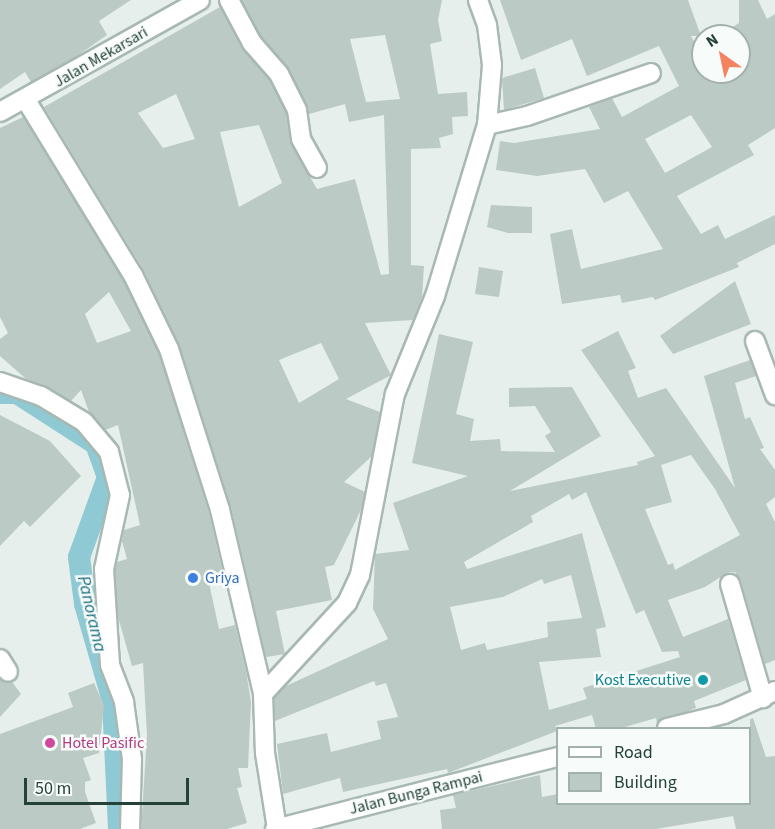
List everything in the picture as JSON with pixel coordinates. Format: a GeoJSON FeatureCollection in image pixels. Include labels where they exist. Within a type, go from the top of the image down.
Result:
{"type":"FeatureCollection","features":[{"type":"Feature","properties":{"kind":"street"},"geometry":{"type":"LineString","coordinates":[[229,0],[252,43],[279,74],[297,110],[301,139],[317,168]]}},
{"type":"Feature","properties":{"kind":"street"},"geometry":{"type":"LineString","coordinates":[[263,694],[347,603],[360,575],[395,394],[427,319],[487,125],[492,65],[487,25],[478,0]]}},
{"type":"Feature","properties":{"kind":"street","name":"Jalan Mekarsari"},"geometry":{"type":"LineString","coordinates":[[0,112],[26,100],[196,1]]}},
{"type":"Feature","properties":{"kind":"street"},"geometry":{"type":"LineString","coordinates":[[487,125],[527,116],[651,73]]}},
{"type":"Feature","properties":{"kind":"street"},"geometry":{"type":"LineString","coordinates":[[26,100],[133,275],[169,349],[220,510],[263,694],[265,753],[276,829]]}},
{"type":"Feature","properties":{"kind":"street"},"geometry":{"type":"LineString","coordinates":[[755,341],[775,395]]}},
{"type":"Feature","properties":{"kind":"street"},"geometry":{"type":"LineString","coordinates":[[0,382],[41,396],[84,422],[109,452],[120,495],[104,569],[110,665],[124,702],[132,759],[130,829]]}},
{"type":"Feature","properties":{"kind":"street"},"geometry":{"type":"LineString","coordinates":[[675,727],[724,714],[769,695],[730,584]]}},
{"type":"Feature","properties":{"kind":"street","name":"Jalan Bunga Rampai"},"geometry":{"type":"LineString","coordinates":[[276,829],[556,758]]}},
{"type":"Feature","properties":{"kind":"building"},"geometry":{"type":"Polygon","coordinates":[[[0,0],[131,0],[99,21],[107,35],[77,56],[31,82],[25,72],[0,89],[0,0]]]}},
{"type":"Feature","properties":{"kind":"building"},"geometry":{"type":"Polygon","coordinates":[[[242,0],[442,0],[438,20],[442,41],[430,44],[438,94],[467,92],[468,116],[452,117],[453,134],[439,138],[441,148],[411,149],[411,265],[424,266],[422,297],[413,320],[365,323],[391,375],[346,399],[380,412],[372,456],[344,482],[365,492],[361,510],[334,565],[325,567],[332,600],[276,611],[285,654],[266,657],[231,507],[179,344],[143,269],[44,107],[220,7],[242,49],[270,80],[286,113],[291,144],[317,189],[355,179],[381,275],[389,274],[384,115],[349,122],[345,104],[309,114],[289,69],[261,37],[242,0]],[[385,35],[350,39],[366,102],[400,99],[385,35]],[[176,94],[138,113],[163,148],[195,139],[176,94]],[[259,125],[220,132],[239,207],[282,183],[259,125]],[[321,343],[279,360],[299,403],[339,379],[321,343]]]}},
{"type":"Feature","properties":{"kind":"building"},"geometry":{"type":"Polygon","coordinates":[[[500,0],[688,0],[697,24],[691,24],[691,84],[751,84],[751,24],[737,24],[739,0],[758,0],[767,19],[775,14],[775,128],[748,145],[754,155],[677,196],[701,234],[718,225],[725,239],[775,215],[775,244],[737,263],[739,267],[655,300],[653,297],[622,303],[620,295],[562,304],[550,234],[572,229],[581,269],[663,249],[628,191],[604,203],[585,169],[537,176],[496,170],[500,141],[514,143],[600,129],[589,107],[612,98],[622,117],[679,86],[659,46],[587,76],[572,39],[521,60],[500,0]],[[691,115],[645,139],[665,173],[712,147],[691,115]]]}},
{"type":"Feature","properties":{"kind":"building"},"geometry":{"type":"Polygon","coordinates":[[[535,68],[544,98],[504,110],[502,78],[535,68]]]}},
{"type":"Feature","properties":{"kind":"building"},"geometry":{"type":"Polygon","coordinates":[[[23,117],[123,280],[159,353],[209,513],[224,578],[209,583],[219,629],[235,625],[246,671],[251,702],[248,768],[238,768],[242,787],[237,788],[247,823],[227,829],[141,829],[147,736],[143,663],[132,666],[118,617],[115,570],[117,562],[127,559],[122,541],[124,530],[140,525],[118,425],[105,430],[89,412],[81,390],[71,401],[25,378],[0,356],[0,339],[8,333],[0,317],[0,128],[23,117]],[[109,292],[85,314],[97,343],[131,331],[109,292]]]}},
{"type":"Feature","properties":{"kind":"building"},"geometry":{"type":"Polygon","coordinates":[[[491,205],[532,207],[532,233],[508,233],[487,227],[491,205]]]}},
{"type":"Feature","properties":{"kind":"building"},"geometry":{"type":"Polygon","coordinates":[[[479,267],[503,271],[499,297],[475,294],[479,267]]]}},
{"type":"Feature","properties":{"kind":"building"},"geometry":{"type":"Polygon","coordinates":[[[735,281],[751,324],[673,354],[660,336],[735,281]]]}},
{"type":"Feature","properties":{"kind":"building"},"geometry":{"type":"Polygon","coordinates":[[[618,331],[636,368],[628,371],[638,398],[666,388],[735,488],[704,376],[750,360],[756,376],[735,383],[745,419],[750,417],[764,448],[760,449],[775,470],[775,497],[766,504],[775,522],[775,660],[765,664],[741,581],[735,572],[727,573],[705,587],[668,600],[683,637],[728,619],[746,680],[694,701],[696,708],[657,723],[656,718],[625,727],[595,727],[592,715],[555,726],[556,731],[448,773],[447,769],[343,792],[340,778],[283,794],[277,744],[327,733],[331,752],[381,739],[377,721],[398,717],[386,683],[376,686],[374,681],[275,721],[274,698],[286,686],[388,639],[373,609],[375,554],[409,550],[393,503],[468,476],[412,463],[439,334],[473,342],[456,414],[474,419],[470,441],[500,439],[501,451],[555,452],[545,436],[551,432],[535,406],[509,407],[509,388],[572,387],[601,436],[510,491],[638,465],[637,462],[655,456],[581,350],[618,331]],[[691,455],[661,465],[672,502],[645,509],[668,565],[673,563],[675,570],[740,535],[715,489],[691,455]],[[586,492],[572,500],[569,494],[531,516],[533,522],[464,562],[467,569],[582,533],[606,627],[596,629],[601,657],[539,662],[549,710],[587,699],[583,688],[680,657],[678,651],[662,652],[644,610],[636,614],[586,492]],[[571,575],[544,584],[542,579],[503,597],[450,607],[461,650],[485,643],[487,650],[548,637],[547,622],[582,618],[571,575]]]}},
{"type":"Feature","properties":{"kind":"building"},"geometry":{"type":"Polygon","coordinates":[[[0,415],[50,441],[81,476],[30,527],[24,521],[0,546],[0,415]]]}},
{"type":"Feature","properties":{"kind":"building"},"geometry":{"type":"Polygon","coordinates":[[[0,680],[12,682],[21,694],[0,717],[0,680]]]}},
{"type":"Feature","properties":{"kind":"building"},"geometry":{"type":"Polygon","coordinates":[[[94,683],[104,705],[99,753],[83,758],[91,780],[85,782],[85,792],[96,823],[80,829],[0,829],[0,734],[73,707],[68,693],[94,683]]]}},
{"type":"Feature","properties":{"kind":"building"},"geometry":{"type":"Polygon","coordinates":[[[753,718],[766,757],[775,756],[775,829],[736,829],[733,816],[656,829],[442,829],[440,810],[456,808],[453,795],[540,775],[542,797],[556,794],[556,805],[751,805],[750,719],[753,718]]]}},
{"type":"Feature","properties":{"kind":"waterway","name":"Panorama"},"geometry":{"type":"LineString","coordinates":[[0,393],[17,393],[96,444],[108,477],[79,557],[85,604],[113,701],[119,829]]}},
{"type":"Feature","properties":{"kind":"place","name":"Griya"},"geometry":{"type":"Point","coordinates":[193,578]}},
{"type":"Feature","properties":{"kind":"place","name":"Kost Executive"},"geometry":{"type":"Point","coordinates":[703,680]}},
{"type":"Feature","properties":{"kind":"place","name":"Hotel Pasific"},"geometry":{"type":"Point","coordinates":[50,743]}}]}
